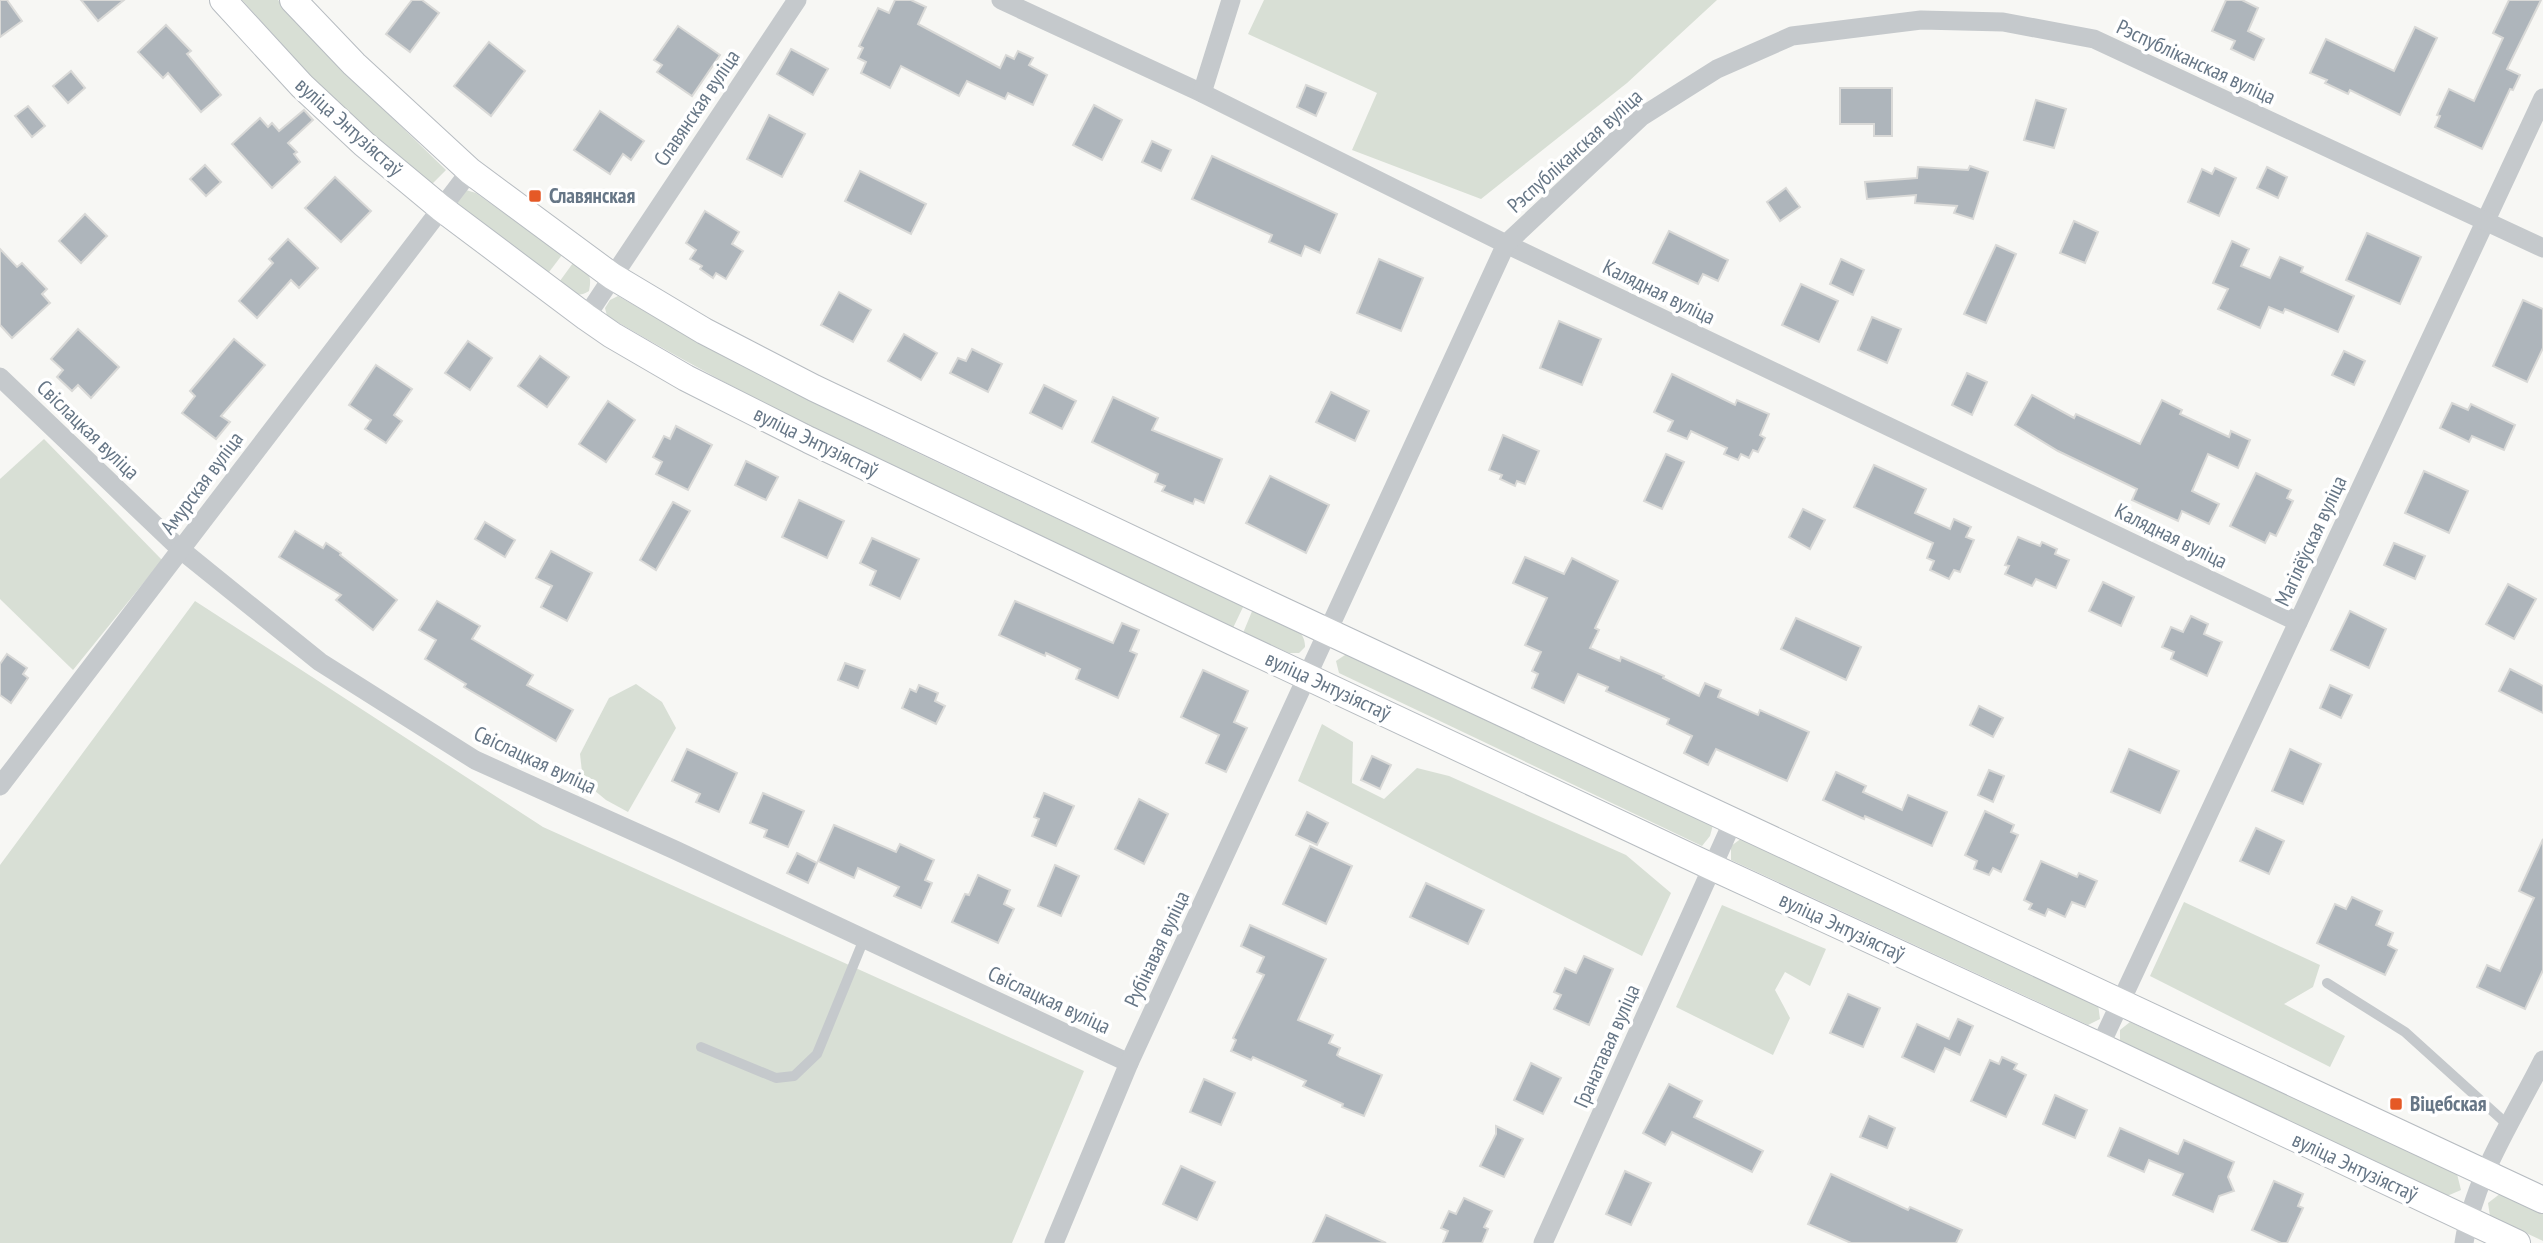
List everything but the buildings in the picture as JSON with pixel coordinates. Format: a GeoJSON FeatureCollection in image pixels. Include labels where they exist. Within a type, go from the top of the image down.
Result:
{"type":"FeatureCollection","features":[{"type":"Feature","properties":{"kind":"street","name":"вуліца Энтузіястаў"},"geometry":{"type":"LineString","coordinates":[[223,0],[302,86],[363,144],[441,208],[586,317],[686,378],[809,440],[1307,676],[2100,1046],[2466,1232],[2517,1243]]}},
{"type":"Feature","properties":{"kind":"street"},"geometry":{"type":"LineString","coordinates":[[293,0],[354,64],[470,171],[612,276],[704,331],[814,388],[1328,632],[2543,1200]]}},
{"type":"Feature","properties":{"kind":"street","name":"Славянская вуліца"},"geometry":{"type":"LineString","coordinates":[[586,317],[797,0]]}},
{"type":"Feature","properties":{"kind":"street","name":"Калядная вуліца"},"geometry":{"type":"LineString","coordinates":[[1001,0],[1202,93],[1506,244],[2298,622]]}},
{"type":"Feature","properties":{"kind":"street"},"geometry":{"type":"LineString","coordinates":[[1202,93],[1231,0]]}},
{"type":"Feature","properties":{"kind":"street","name":"Рэспубліканская вуліца"},"geometry":{"type":"LineString","coordinates":[[1307,676],[1506,244],[1641,117],[1717,69],[1792,36],[1921,20],[2003,22],[2094,39],[2543,248]]}},
{"type":"Feature","properties":{"kind":"street","name":"Магілёўская вуліца"},"geometry":{"type":"LineString","coordinates":[[2100,1046],[2543,98]]}},
{"type":"Feature","properties":{"kind":"street","name":"Амурская вуліца"},"geometry":{"type":"LineString","coordinates":[[0,786],[470,171]]}},
{"type":"Feature","properties":{"kind":"street","name":"Свіслацкая вуліца"},"geometry":{"type":"LineString","coordinates":[[0,377],[180,550],[320,662],[475,760],[1129,1063]]}},
{"type":"Feature","properties":{"kind":"street","name":"Рубінавая вуліца"},"geometry":{"type":"LineString","coordinates":[[1054,1243],[1129,1063],[1307,676]]}},
{"type":"Feature","properties":{"kind":"street","name":"Гранатавая вуліца"},"geometry":{"type":"LineString","coordinates":[[1543,1243],[1733,821]]}},
{"type":"Feature","properties":{"kind":"street"},"geometry":{"type":"LineString","coordinates":[[2466,1232],[2486,1175],[2543,1060]]}},
{"type":"Feature","properties":{"kind":"lane"},"geometry":{"type":"LineString","coordinates":[[701,1047],[776,1077],[794,1076],[817,1054],[864,939]]}},
{"type":"Feature","properties":{"kind":"lane"},"geometry":{"type":"LineString","coordinates":[[2327,983],[2405,1032],[2509,1127]]}},
{"type":"Feature","properties":{"kind":"shaded area"},"geometry":{"type":"Polygon","coordinates":[[[242,0],[278,0],[343,70],[446,170],[431,185],[326,93],[242,0]]]}},
{"type":"Feature","properties":{"kind":"shaded area"},"geometry":{"type":"Polygon","coordinates":[[[1264,0],[1717,0],[1627,83],[1481,199],[1352,150],[1377,93],[1248,34],[1264,0]]]}},
{"type":"Feature","properties":{"kind":"shaded area"},"geometry":{"type":"Polygon","coordinates":[[[466,190],[476,193],[562,255],[546,276],[456,202],[466,190]]]}},
{"type":"Feature","properties":{"kind":"shaded area"},"geometry":{"type":"Polygon","coordinates":[[[573,263],[589,277],[589,291],[580,295],[557,285],[573,263]]]}},
{"type":"Feature","properties":{"kind":"shaded area"},"geometry":{"type":"Polygon","coordinates":[[[618,296],[849,420],[1244,605],[1233,628],[917,479],[760,401],[607,316],[605,308],[610,300],[618,296]]]}},
{"type":"Feature","properties":{"kind":"shaded area"},"geometry":{"type":"Polygon","coordinates":[[[44,439],[162,560],[73,670],[0,599],[0,479],[44,439]]]}},
{"type":"Feature","properties":{"kind":"shaded area"},"geometry":{"type":"Polygon","coordinates":[[[195,601],[543,827],[1084,1071],[1012,1243],[0,1243],[0,865],[195,601]]]}},
{"type":"Feature","properties":{"kind":"shaded area"},"geometry":{"type":"Polygon","coordinates":[[[1253,609],[1294,627],[1304,639],[1305,647],[1299,653],[1289,653],[1243,633],[1253,609]]]}},
{"type":"Feature","properties":{"kind":"shaded area"},"geometry":{"type":"Polygon","coordinates":[[[1348,653],[1713,825],[1710,836],[1702,846],[1339,673],[1336,661],[1348,653]]]}},
{"type":"Feature","properties":{"kind":"shaded area"},"geometry":{"type":"Polygon","coordinates":[[[636,684],[662,702],[676,728],[628,812],[606,800],[583,781],[580,754],[609,698],[636,684]]]}},
{"type":"Feature","properties":{"kind":"shaded area"},"geometry":{"type":"Polygon","coordinates":[[[1322,724],[1353,742],[1352,783],[1384,799],[1417,768],[1449,776],[1626,855],[1671,893],[1642,956],[1298,781],[1322,724]]]}},
{"type":"Feature","properties":{"kind":"shaded area"},"geometry":{"type":"Polygon","coordinates":[[[1742,838],[2098,1004],[2100,1019],[2088,1025],[1731,860],[1731,846],[1742,838]]]}},
{"type":"Feature","properties":{"kind":"shaded area"},"geometry":{"type":"Polygon","coordinates":[[[2184,902],[2320,965],[2313,987],[2284,1004],[2345,1036],[2330,1067],[2150,976],[2184,902]]]}},
{"type":"Feature","properties":{"kind":"shaded area"},"geometry":{"type":"Polygon","coordinates":[[[1722,905],[1826,949],[1810,986],[1785,972],[1775,990],[1790,1018],[1773,1055],[1676,1007],[1722,905]]]}},
{"type":"Feature","properties":{"kind":"shaded area"},"geometry":{"type":"Polygon","coordinates":[[[2130,1022],[2457,1174],[2461,1190],[2447,1196],[2120,1043],[2120,1030],[2130,1022]]]}},
{"type":"Feature","properties":{"kind":"shaded area"},"geometry":{"type":"Polygon","coordinates":[[[2501,1193],[2543,1213],[2543,1241],[2490,1216],[2488,1203],[2501,1193]]]}},
{"type":"Feature","properties":{"kind":"place","name":"Славянская"},"geometry":{"type":"Point","coordinates":[535,196]}},
{"type":"Feature","properties":{"kind":"place","name":"Віцебская"},"geometry":{"type":"Point","coordinates":[2396,1104]}}]}
